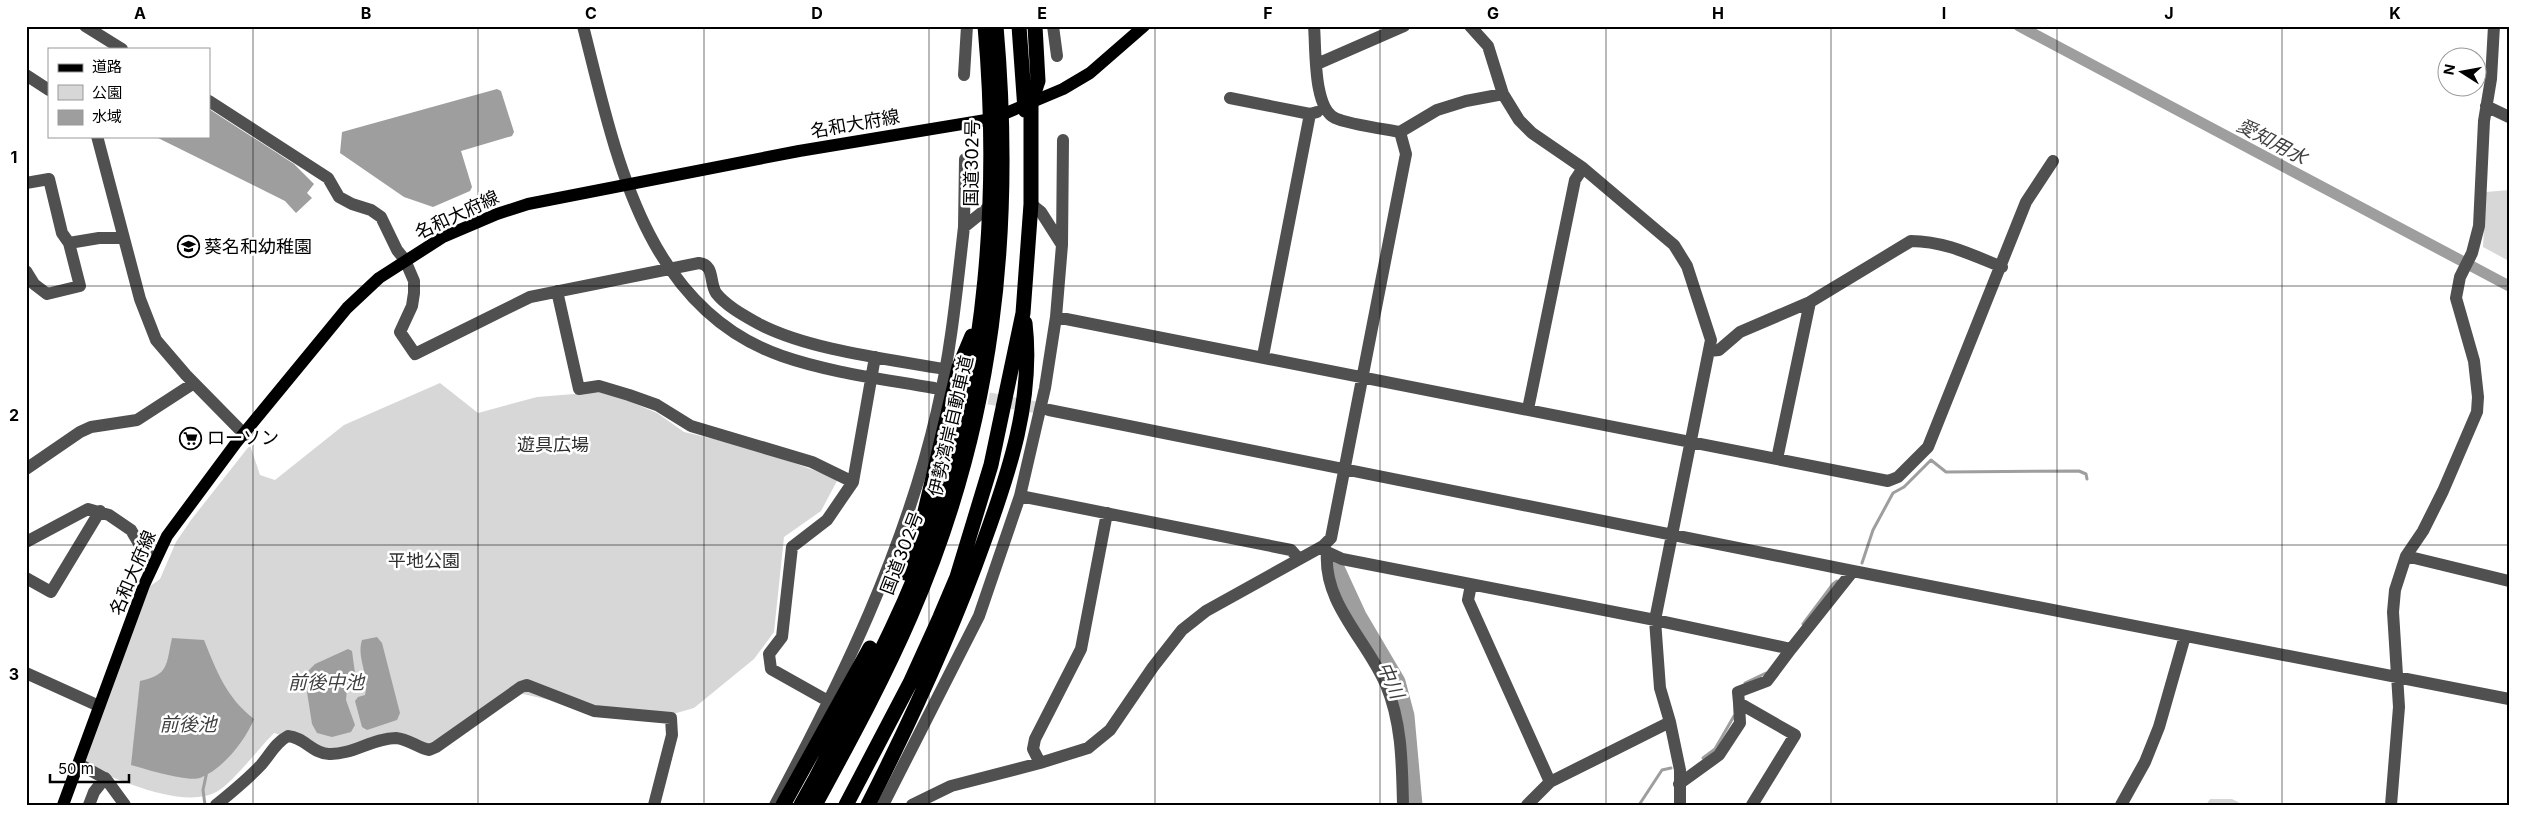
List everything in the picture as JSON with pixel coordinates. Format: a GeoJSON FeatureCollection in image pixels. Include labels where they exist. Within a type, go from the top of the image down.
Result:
{"type":"FeatureCollection","features":[{"type":"Feature","properties":{"kind":"highway","name":"国道302号"},"geometry":{"type":"LineString","coordinates":[[801,805],[901,606],[933,529],[955,455],[983,307],[990,206],[992,119],[985,26]]}},
{"type":"Feature","properties":{"kind":"highway","name":"伊勢湾岸自動車道"},"geometry":{"type":"LineString","coordinates":[[815,805],[886,671],[912,614],[948,516],[969,445],[983,385],[1000,260],[1002,154],[996,26]]}},
{"type":"Feature","properties":{"kind":"highway"},"geometry":{"type":"LineString","coordinates":[[844,805],[905,687],[935,622],[958,565],[993,450],[1017,328],[1024,260],[1027,154],[1019,26]]}},
{"type":"Feature","properties":{"kind":"highway"},"geometry":{"type":"LineString","coordinates":[[844,805],[910,683],[957,577],[991,465],[1023,314],[1030,204],[1031,102],[1038,81],[1035,26]]}},
{"type":"Feature","properties":{"kind":"highway"},"geometry":{"type":"LineString","coordinates":[[784,805],[875,639],[904,575],[922,524],[959,367],[983,307]]}},
{"type":"Feature","properties":{"kind":"highway"},"geometry":{"type":"LineString","coordinates":[[868,805],[920,699],[960,608],[1001,496],[1015,443],[1026,386],[1028,350],[1023,314]]}},
{"type":"Feature","properties":{"kind":"main road","name":"名和大府線"},"geometry":{"type":"LineString","coordinates":[[63,805],[99,706],[166,536],[236,444],[347,308],[379,278],[443,237],[497,214],[555,198],[627,186],[799,151],[992,119],[1063,89],[1090,73],[1144,26]]}},
{"type":"Feature","properties":{"kind":"street"},"geometry":{"type":"LineString","coordinates":[[85,26],[120,48]]}},
{"type":"Feature","properties":{"kind":"street"},"geometry":{"type":"LineString","coordinates":[[583,26],[627,186],[649,234],[669,268],[687,291],[718,321],[747,340],[774,353],[810,365],[934,388]]}},
{"type":"Feature","properties":{"kind":"street"},"geometry":{"type":"LineString","coordinates":[[964,75],[966,26]]}},
{"type":"Feature","properties":{"kind":"street"},"geometry":{"type":"LineString","coordinates":[[1053,26],[1057,56]]}},
{"type":"Feature","properties":{"kind":"street"},"geometry":{"type":"LineString","coordinates":[[1314,26],[1320,98],[1324,109],[1335,118],[1400,132],[1437,110],[1466,101],[1503,94]]}},
{"type":"Feature","properties":{"kind":"street"},"geometry":{"type":"LineString","coordinates":[[1317,64],[1404,26]]}},
{"type":"Feature","properties":{"kind":"street"},"geometry":{"type":"LineString","coordinates":[[1470,26],[1488,46],[1503,94],[1519,120],[1532,133],[1583,168],[1657,228],[1683,257],[1711,340],[1655,620],[1660,688],[1670,722],[1680,770],[1680,805]]}},
{"type":"Feature","properties":{"kind":"street"},"geometry":{"type":"LineString","coordinates":[[2391,805],[2399,706],[2399,677],[2393,612],[2395,590],[2406,556],[2423,530],[2443,491],[2477,412],[2478,397],[2474,361],[2456,298],[2460,277],[2472,253],[2479,226],[2486,106],[2494,26]]}},
{"type":"Feature","properties":{"kind":"street"},"geometry":{"type":"LineString","coordinates":[[26,75],[48,89]]}},
{"type":"Feature","properties":{"kind":"street"},"geometry":{"type":"LineString","coordinates":[[1230,98],[1310,114],[1324,109]]}},
{"type":"Feature","properties":{"kind":"street"},"geometry":{"type":"LineString","coordinates":[[210,102],[328,178],[339,197],[377,214],[384,222],[414,280],[412,306],[400,332],[415,354],[530,297],[669,268],[704,263],[710,268],[717,294],[725,302],[759,324],[800,340],[944,370]]}},
{"type":"Feature","properties":{"kind":"street"},"geometry":{"type":"LineString","coordinates":[[2486,106],[2509,117]]}},
{"type":"Feature","properties":{"kind":"street"},"geometry":{"type":"LineString","coordinates":[[1263,356],[1310,114]]}},
{"type":"Feature","properties":{"kind":"street"},"geometry":{"type":"LineString","coordinates":[[1400,132],[1406,154],[1364,376],[1344,470],[1334,532],[1325,549],[1326,568],[1336,598],[1379,671],[1391,697],[1400,740],[1403,805]]}},
{"type":"Feature","properties":{"kind":"street"},"geometry":{"type":"LineString","coordinates":[[99,138],[140,299],[156,340],[194,383],[245,435]]}},
{"type":"Feature","properties":{"kind":"street"},"geometry":{"type":"LineString","coordinates":[[883,805],[979,616],[1020,496],[1045,388],[1056,317],[1062,245],[1063,140]]}},
{"type":"Feature","properties":{"kind":"street"},"geometry":{"type":"LineString","coordinates":[[775,805],[828,702],[872,608],[896,547],[918,481],[937,410],[944,370],[964,227],[965,159]]}},
{"type":"Feature","properties":{"kind":"street"},"geometry":{"type":"LineString","coordinates":[[1056,317],[1263,356],[1888,481],[1898,477],[1928,447],[2002,267],[2026,202],[2053,161]]}},
{"type":"Feature","properties":{"kind":"street"},"geometry":{"type":"LineString","coordinates":[[1528,409],[1575,180],[1583,168]]}},
{"type":"Feature","properties":{"kind":"street"},"geometry":{"type":"LineString","coordinates":[[26,183],[49,179],[62,233],[69,243],[80,286],[47,294],[34,284],[26,271]]}},
{"type":"Feature","properties":{"kind":"street"},"geometry":{"type":"LineString","coordinates":[[1030,204],[1041,212],[1062,245]]}},
{"type":"Feature","properties":{"kind":"street"},"geometry":{"type":"LineString","coordinates":[[964,227],[990,206]]}},
{"type":"Feature","properties":{"kind":"street"},"geometry":{"type":"LineString","coordinates":[[69,243],[99,238],[124,238]]}},
{"type":"Feature","properties":{"kind":"street"},"geometry":{"type":"LineString","coordinates":[[1709,351],[1719,350],[1740,332],[1810,302],[1910,241],[1930,241],[1944,244],[2002,267]]}},
{"type":"Feature","properties":{"kind":"street"},"geometry":{"type":"LineString","coordinates":[[557,290],[579,389],[599,386],[630,395],[657,405],[691,426],[812,462],[853,482]]}},
{"type":"Feature","properties":{"kind":"street"},"geometry":{"type":"LineString","coordinates":[[1777,459],[1810,302]]}},
{"type":"Feature","properties":{"kind":"street"},"geometry":{"type":"LineString","coordinates":[[828,702],[771,669],[769,654],[782,637],[792,547],[827,520],[853,482],[875,357]]}},
{"type":"Feature","properties":{"kind":"street"},"geometry":{"type":"LineString","coordinates":[[26,469],[80,432],[91,428],[137,420],[194,383]]}},
{"type":"Feature","properties":{"kind":"street"},"geometry":{"type":"LineString","coordinates":[[1048,410],[1853,571],[2509,699]]}},
{"type":"Feature","properties":{"kind":"street"},"geometry":{"type":"LineString","coordinates":[[1020,496],[1291,550],[1299,559]]}},
{"type":"Feature","properties":{"kind":"street"},"geometry":{"type":"LineString","coordinates":[[26,542],[78,512],[88,509],[109,514],[131,530],[141,547],[155,561]]}},
{"type":"Feature","properties":{"kind":"street"},"geometry":{"type":"LineString","coordinates":[[26,578],[50,592],[100,511]]}},
{"type":"Feature","properties":{"kind":"street"},"geometry":{"type":"LineString","coordinates":[[1040,763],[1033,749],[1035,740],[1081,649],[1107,513]]}},
{"type":"Feature","properties":{"kind":"street"},"geometry":{"type":"LineString","coordinates":[[912,805],[951,786],[1040,763],[1088,748],[1110,730],[1182,630],[1206,611],[1299,559],[1325,549]]}},
{"type":"Feature","properties":{"kind":"street"},"geometry":{"type":"LineString","coordinates":[[1325,549],[1342,559],[1655,620],[1790,649]]}},
{"type":"Feature","properties":{"kind":"street"},"geometry":{"type":"LineString","coordinates":[[2406,556],[2509,582]]}},
{"type":"Feature","properties":{"kind":"street"},"geometry":{"type":"LineString","coordinates":[[1680,784],[1719,755],[1740,723],[1738,692],[1768,681],[1790,649],[1853,571]]}},
{"type":"Feature","properties":{"kind":"street"},"geometry":{"type":"LineString","coordinates":[[1471,585],[1468,600],[1550,782]]}},
{"type":"Feature","properties":{"kind":"street"},"geometry":{"type":"LineString","coordinates":[[2121,805],[2145,762],[2159,727],[2185,636]]}},
{"type":"Feature","properties":{"kind":"street"},"geometry":{"type":"LineString","coordinates":[[26,673],[99,706]]}},
{"type":"Feature","properties":{"kind":"street"},"geometry":{"type":"LineString","coordinates":[[219,804],[241,785],[280,741],[288,736],[298,738],[317,751],[330,754],[391,738],[406,740],[429,750],[436,747],[521,686],[527,685],[594,711],[671,718],[672,735],[654,805]]}},
{"type":"Feature","properties":{"kind":"street"},"geometry":{"type":"LineString","coordinates":[[1739,703],[1795,735],[1752,805]]}},
{"type":"Feature","properties":{"kind":"street"},"geometry":{"type":"LineString","coordinates":[[1527,805],[1550,782],[1670,722]]}},
{"type":"Feature","properties":{"kind":"street"},"geometry":{"type":"LineString","coordinates":[[79,764],[105,778],[125,805]]}},
{"type":"Feature","properties":{"kind":"street"},"geometry":{"type":"LineString","coordinates":[[89,805],[94,792],[105,778]]}},
{"type":"Feature","properties":{"kind":"green space"},"geometry":{"type":"Polygon","coordinates":[[[2509,190],[2509,261],[2483,247],[2486,192],[2509,190]]]}},
{"type":"Feature","properties":{"kind":"green space","name":"平地公園"},"geometry":{"type":"Polygon","coordinates":[[[440,383],[478,413],[537,397],[599,392],[624,399],[657,413],[684,432],[753,448],[838,479],[821,511],[784,537],[774,632],[754,659],[694,708],[666,716],[617,715],[514,692],[449,737],[423,745],[391,741],[336,752],[274,733],[224,787],[204,796],[187,797],[150,791],[83,764],[149,587],[160,579],[176,542],[191,520],[250,445],[260,475],[275,480],[344,425],[440,383]]]}},
{"type":"Feature","properties":{"kind":"green space"},"geometry":{"type":"Polygon","coordinates":[[[2210,799],[2232,799],[2244,805],[2206,805],[2210,799]]]}},
{"type":"Feature","properties":{"kind":"water"},"geometry":{"type":"Polygon","coordinates":[[[497,89],[501,91],[514,132],[512,136],[461,151],[472,187],[470,191],[433,207],[404,197],[340,153],[342,132],[497,89]]]}},
{"type":"Feature","properties":{"kind":"water"},"geometry":{"type":"Polygon","coordinates":[[[210,110],[294,164],[314,184],[307,193],[312,198],[296,213],[285,201],[158,138],[210,138],[210,110]]]}},
{"type":"Feature","properties":{"kind":"water"},"geometry":{"type":"Polygon","coordinates":[[[377,637],[382,643],[400,713],[397,720],[367,730],[362,727],[355,701],[358,697],[365,695],[366,688],[361,654],[362,640],[377,637]]]}},
{"type":"Feature","properties":{"kind":"water","name":"前後池"},"geometry":{"type":"Polygon","coordinates":[[[172,638],[204,640],[229,693],[244,711],[254,719],[239,745],[225,761],[209,774],[200,778],[176,777],[131,765],[140,681],[156,676],[165,667],[172,638]]]}},
{"type":"Feature","properties":{"kind":"water","name":"前後中池"},"geometry":{"type":"Polygon","coordinates":[[[348,649],[352,651],[355,673],[347,689],[346,700],[355,725],[351,732],[332,737],[317,733],[312,724],[305,679],[309,670],[315,664],[348,649]]]}},
{"type":"Feature","properties":{"kind":"waterway","name":"愛知用水"},"geometry":{"type":"LineString","coordinates":[[2019,26],[2509,286]]}},
{"type":"Feature","properties":{"kind":"waterway"},"geometry":{"type":"LineString","coordinates":[[1862,563],[1873,530],[1893,493],[1904,487],[1931,460],[1946,472],[2079,471],[2086,474],[2087,479]]}},
{"type":"Feature","properties":{"kind":"waterway","name":"中川"},"geometry":{"type":"LineString","coordinates":[[1334,566],[1357,616],[1396,682],[1405,716],[1413,805]]}},
{"type":"Feature","properties":{"kind":"waterway"},"geometry":{"type":"LineString","coordinates":[[1803,624],[1837,581]]}},
{"type":"Feature","properties":{"kind":"waterway"},"geometry":{"type":"LineString","coordinates":[[1745,683],[1766,673]]}},
{"type":"Feature","properties":{"kind":"waterway"},"geometry":{"type":"LineString","coordinates":[[1703,758],[1715,749],[1734,716]]}},
{"type":"Feature","properties":{"kind":"waterway"},"geometry":{"type":"LineString","coordinates":[[1639,805],[1662,770],[1671,768]]}},
{"type":"Feature","properties":{"kind":"waterway"},"geometry":{"type":"LineString","coordinates":[[205,805],[203,790],[207,771]]}},
{"type":"Feature","properties":{"kind":"tunnel"},"geometry":{"type":"LineString","coordinates":[[971,395],[1049,410]]}},
{"type":"Feature","properties":{"kind":"place","name":"葵名和幼稚園"},"geometry":{"type":"Point","coordinates":[188,247]}},
{"type":"Feature","properties":{"kind":"place","name":"ローソン"},"geometry":{"type":"Point","coordinates":[191,438]}},
{"type":"Feature","properties":{"kind":"park label","name":"遊具広場"},"geometry":{"type":"Point","coordinates":[553,445]}}]}
